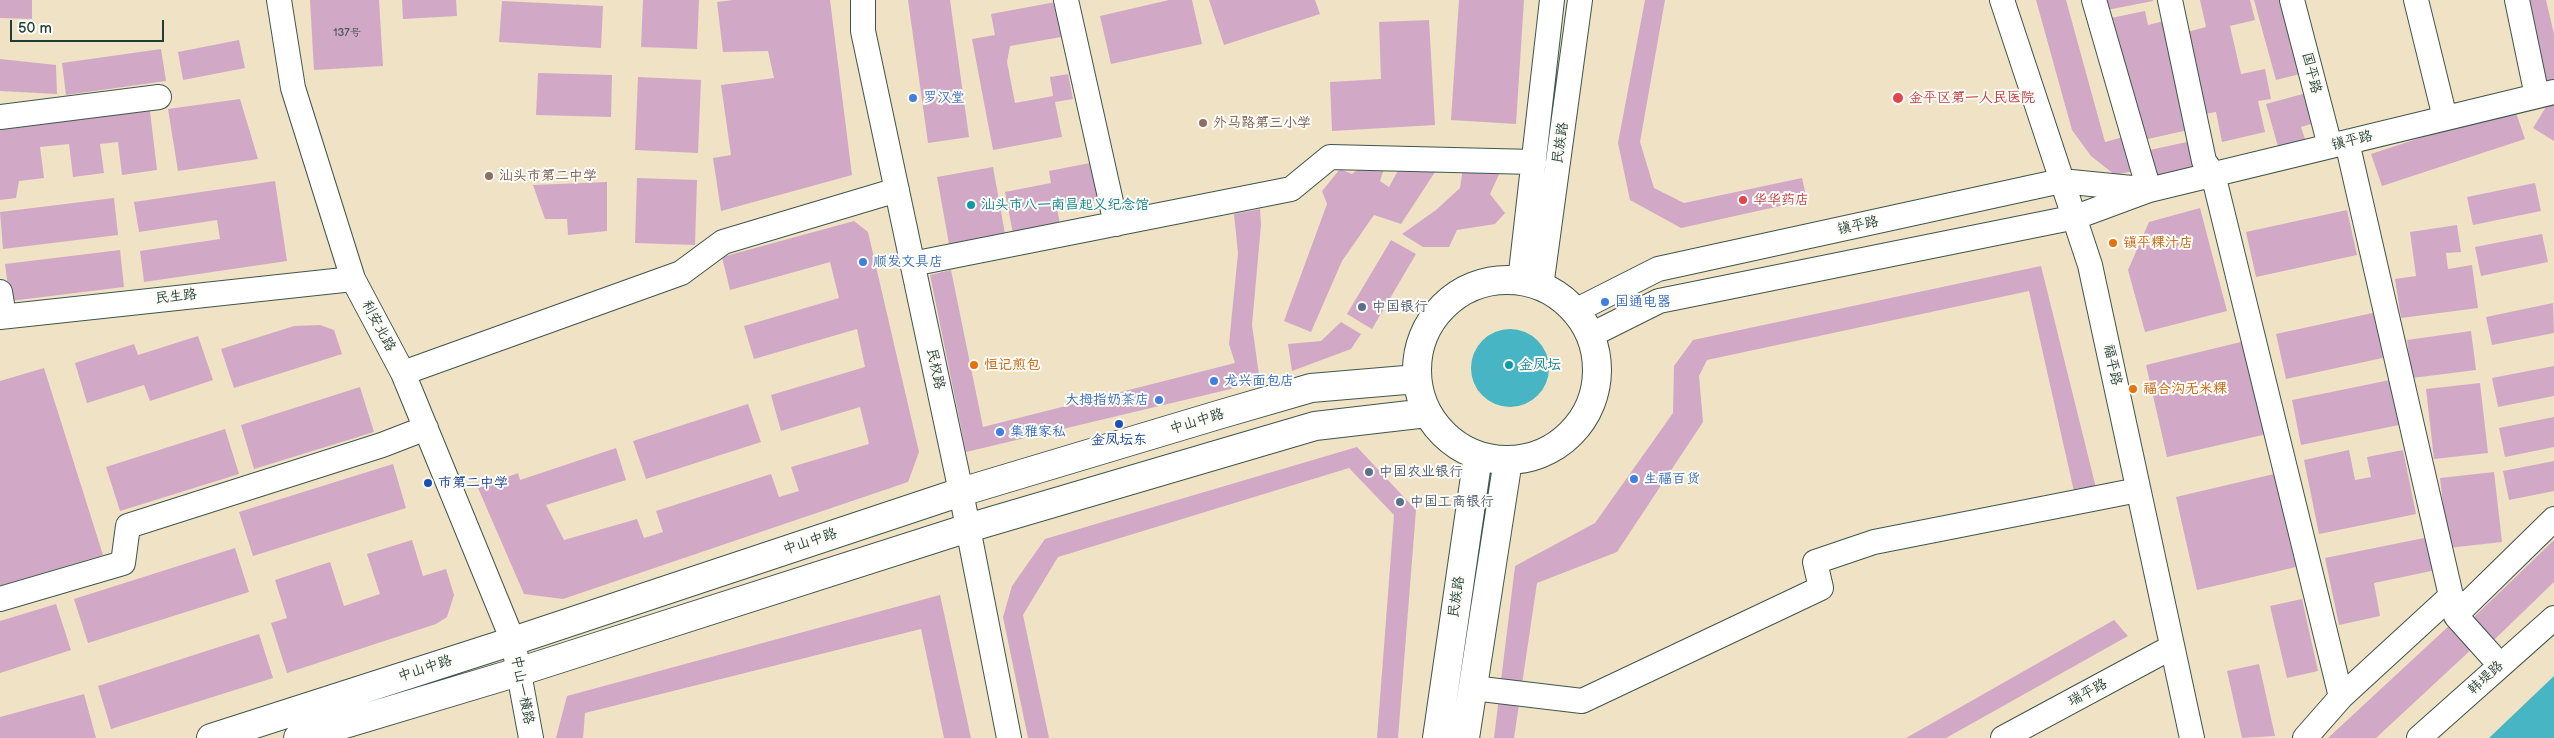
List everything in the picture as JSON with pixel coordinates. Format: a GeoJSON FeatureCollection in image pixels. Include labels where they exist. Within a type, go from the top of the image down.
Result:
{"type":"FeatureCollection","features":[{"type":"Feature","properties":{"kind":"main road"},"geometry":{"type":"LineString","coordinates":[[1493,282],[1531,284],[1559,296],[1575,311],[1591,335],[1597,364],[1595,393],[1583,420],[1563,441],[1537,455],[1508,460],[1478,456],[1458,446],[1440,431],[1427,413],[1417,379],[1418,352],[1428,326],[1445,305],[1467,290],[1493,282]]}},
{"type":"Feature","properties":{"kind":"main road","name":"中山中路"},"geometry":{"type":"LineString","coordinates":[[211,738],[512,642],[961,492],[1311,388],[1417,379]]}},
{"type":"Feature","properties":{"kind":"main road","name":"中山中路"},"geometry":{"type":"LineString","coordinates":[[310,736],[518,672],[968,528],[1315,426],[1427,413]]}},
{"type":"Feature","properties":{"kind":"main road","name":"民族路"},"geometry":{"type":"LineString","coordinates":[[1437,738],[1478,456]]}},
{"type":"Feature","properties":{"kind":"main road"},"geometry":{"type":"LineString","coordinates":[[1465,738],[1508,460]]}},
{"type":"Feature","properties":{"kind":"street","name":"利安北路"},"geometry":{"type":"LineString","coordinates":[[279,0],[293,88],[353,279],[403,373],[512,642]]}},
{"type":"Feature","properties":{"kind":"street","name":"民权路"},"geometry":{"type":"LineString","coordinates":[[863,0],[863,31],[961,492],[1009,738]]}},
{"type":"Feature","properties":{"kind":"street"},"geometry":{"type":"LineString","coordinates":[[1066,0],[1116,224]]}},
{"type":"Feature","properties":{"kind":"street","name":"民族路"},"geometry":{"type":"LineString","coordinates":[[1531,284],[1534,162],[1552,0]]}},
{"type":"Feature","properties":{"kind":"street","name":"民族路"},"geometry":{"type":"LineString","coordinates":[[1531,284],[1580,0]]}},
{"type":"Feature","properties":{"kind":"street","name":"福平路"},"geometry":{"type":"LineString","coordinates":[[2002,0],[2061,181],[2076,217],[2090,265],[2192,738]]}},
{"type":"Feature","properties":{"kind":"street"},"geometry":{"type":"LineString","coordinates":[[2094,0],[2149,190]]}},
{"type":"Feature","properties":{"kind":"street"},"geometry":{"type":"LineString","coordinates":[[2170,0],[2204,161],[2213,174],[2341,697]]}},
{"type":"Feature","properties":{"kind":"street","name":"国平路"},"geometry":{"type":"LineString","coordinates":[[2292,0],[2339,144],[2457,603],[2456,616],[2500,665]]}},
{"type":"Feature","properties":{"kind":"street"},"geometry":{"type":"LineString","coordinates":[[2416,0],[2445,118]]}},
{"type":"Feature","properties":{"kind":"street"},"geometry":{"type":"LineString","coordinates":[[2517,0],[2545,94]]}},
{"type":"Feature","properties":{"kind":"street","name":"镇平路"},"geometry":{"type":"LineString","coordinates":[[1591,335],[1659,301],[2076,217],[2149,190],[2545,94]]}},
{"type":"Feature","properties":{"kind":"street"},"geometry":{"type":"LineString","coordinates":[[0,117],[160,96]]}},
{"type":"Feature","properties":{"kind":"street"},"geometry":{"type":"LineString","coordinates":[[912,264],[1291,189],[1330,156],[1534,162]]}},
{"type":"Feature","properties":{"kind":"street","name":"镇平路"},"geometry":{"type":"LineString","coordinates":[[1575,311],[1658,269],[2061,181],[2149,190]]}},
{"type":"Feature","properties":{"kind":"street"},"geometry":{"type":"LineString","coordinates":[[403,373],[681,273],[723,242],[896,190]]}},
{"type":"Feature","properties":{"kind":"street","name":"民生路"},"geometry":{"type":"LineString","coordinates":[[2,316],[353,279]]}},
{"type":"Feature","properties":{"kind":"street"},"geometry":{"type":"LineString","coordinates":[[0,292],[2,316]]}},
{"type":"Feature","properties":{"kind":"street"},"geometry":{"type":"LineString","coordinates":[[0,599],[123,563],[128,526],[382,445],[426,428]]}},
{"type":"Feature","properties":{"kind":"street"},"geometry":{"type":"LineString","coordinates":[[1473,688],[1582,701],[1821,588],[1815,562],[1874,542],[2138,490]]}},
{"type":"Feature","properties":{"kind":"street"},"geometry":{"type":"LineString","coordinates":[[2305,738],[2341,697],[2457,603],[2554,519]]}},
{"type":"Feature","properties":{"kind":"street","name":"韩堤路"},"geometry":{"type":"LineString","coordinates":[[2419,738],[2554,618]]}},
{"type":"Feature","properties":{"kind":"street","name":"中山一横路"},"geometry":{"type":"LineString","coordinates":[[512,642],[531,738]]}},
{"type":"Feature","properties":{"kind":"street","name":"瑞平路"},"geometry":{"type":"LineString","coordinates":[[2003,738],[2172,647]]}},
{"type":"Feature","properties":{"kind":"water"},"geometry":{"type":"Polygon","coordinates":[[[1510,329],[1525,332],[1538,340],[1546,353],[1549,368],[1546,383],[1538,396],[1525,404],[1510,407],[1495,404],[1482,396],[1474,383],[1471,368],[1474,353],[1482,340],[1495,332],[1510,329]]]}},
{"type":"Feature","properties":{"kind":"water"},"geometry":{"type":"Polygon","coordinates":[[[2554,676],[2554,738],[2489,738],[2554,676]]]}},
{"type":"Feature","properties":{"kind":"building"},"geometry":{"type":"Polygon","coordinates":[[[0,0],[32,0],[32,19],[0,18],[0,0]]]}},
{"type":"Feature","properties":{"kind":"building"},"geometry":{"type":"Polygon","coordinates":[[[310,0],[379,0],[383,66],[314,70],[310,0]]]}},
{"type":"Feature","properties":{"kind":"building"},"geometry":{"type":"Polygon","coordinates":[[[402,0],[456,0],[457,16],[403,19],[402,0]]]}},
{"type":"Feature","properties":{"kind":"building"},"geometry":{"type":"Polygon","coordinates":[[[643,0],[699,0],[697,49],[641,47],[643,0]]]}},
{"type":"Feature","properties":{"kind":"building"},"geometry":{"type":"Polygon","coordinates":[[[733,0],[830,0],[852,175],[721,211],[713,158],[731,155],[721,85],[774,78],[768,51],[723,52],[717,2],[733,0]]]}},
{"type":"Feature","properties":{"kind":"building"},"geometry":{"type":"Polygon","coordinates":[[[908,0],[950,0],[969,137],[928,143],[908,0]]]}},
{"type":"Feature","properties":{"kind":"building"},"geometry":{"type":"Polygon","coordinates":[[[1169,0],[1192,0],[1202,44],[1111,64],[1100,16],[1169,0]]]}},
{"type":"Feature","properties":{"kind":"building"},"geometry":{"type":"Polygon","coordinates":[[[1209,0],[1315,0],[1320,14],[1224,45],[1209,0]]]}},
{"type":"Feature","properties":{"kind":"building"},"geometry":{"type":"Polygon","coordinates":[[[1459,0],[1524,0],[1516,124],[1451,120],[1459,0]]]}},
{"type":"Feature","properties":{"kind":"building"},"geometry":{"type":"Polygon","coordinates":[[[1645,0],[1665,0],[1640,142],[1654,188],[1684,203],[1802,178],[1807,200],[1681,228],[1630,200],[1618,143],[1645,0]]]}},
{"type":"Feature","properties":{"kind":"building"},"geometry":{"type":"Polygon","coordinates":[[[2036,0],[2066,0],[2105,142],[2123,137],[2133,171],[2115,175],[2091,156],[2072,130],[2036,0]]]}},
{"type":"Feature","properties":{"kind":"building"},"geometry":{"type":"Polygon","coordinates":[[[2105,0],[2153,0],[2153,1],[2107,10],[2105,0]]]}},
{"type":"Feature","properties":{"kind":"building"},"geometry":{"type":"Polygon","coordinates":[[[2200,0],[2250,0],[2255,20],[2230,26],[2241,74],[2265,69],[2271,99],[2258,101],[2265,132],[2222,142],[2216,112],[2205,114],[2187,32],[2206,27],[2200,0]]]}},
{"type":"Feature","properties":{"kind":"building"},"geometry":{"type":"Polygon","coordinates":[[[2254,0],[2284,0],[2304,73],[2276,80],[2254,0]]]}},
{"type":"Feature","properties":{"kind":"building"},"geometry":{"type":"Polygon","coordinates":[[[2524,0],[2546,0],[2554,34],[2554,83],[2543,85],[2524,0]]]}},
{"type":"Feature","properties":{"kind":"building"},"geometry":{"type":"Polygon","coordinates":[[[502,1],[603,6],[601,48],[499,42],[502,1]]]}},
{"type":"Feature","properties":{"kind":"building"},"geometry":{"type":"Polygon","coordinates":[[[1061,1],[1067,36],[1010,46],[1007,62],[1015,103],[1053,96],[1050,77],[1068,74],[1073,99],[1055,102],[1062,137],[993,150],[972,39],[995,35],[991,14],[1061,1]]]}},
{"type":"Feature","properties":{"kind":"building"},"geometry":{"type":"Polygon","coordinates":[[[2145,11],[2148,25],[2164,21],[2188,130],[2139,141],[2111,18],[2145,11]]]}},
{"type":"Feature","properties":{"kind":"building"},"geometry":{"type":"Polygon","coordinates":[[[1429,20],[1435,125],[1332,131],[1330,82],[1381,79],[1379,22],[1429,20]]]}},
{"type":"Feature","properties":{"kind":"building"},"geometry":{"type":"Polygon","coordinates":[[[239,40],[245,68],[183,80],[178,52],[239,40]]]}},
{"type":"Feature","properties":{"kind":"building"},"geometry":{"type":"Polygon","coordinates":[[[161,49],[166,81],[66,95],[62,63],[161,49]]]}},
{"type":"Feature","properties":{"kind":"building"},"geometry":{"type":"Polygon","coordinates":[[[0,59],[56,65],[57,94],[0,91],[0,59]]]}},
{"type":"Feature","properties":{"kind":"building"},"geometry":{"type":"Polygon","coordinates":[[[538,73],[612,75],[611,117],[536,115],[538,73]]]}},
{"type":"Feature","properties":{"kind":"building"},"geometry":{"type":"Polygon","coordinates":[[[638,77],[701,80],[698,153],[635,150],[638,77]]]}},
{"type":"Feature","properties":{"kind":"building"},"geometry":{"type":"Polygon","coordinates":[[[2310,92],[2318,122],[2301,127],[2306,142],[2279,150],[2266,104],[2310,92]]]}},
{"type":"Feature","properties":{"kind":"building"},"geometry":{"type":"Polygon","coordinates":[[[2554,94],[2554,141],[2533,128],[2554,94]]]}},
{"type":"Feature","properties":{"kind":"building"},"geometry":{"type":"Polygon","coordinates":[[[240,99],[258,159],[178,171],[168,109],[240,99]]]}},
{"type":"Feature","properties":{"kind":"building"},"geometry":{"type":"Polygon","coordinates":[[[2514,107],[2525,139],[2382,186],[2371,154],[2514,107]]]}},
{"type":"Feature","properties":{"kind":"building"},"geometry":{"type":"Polygon","coordinates":[[[150,111],[157,170],[122,175],[118,142],[100,144],[104,173],[73,177],[69,144],[40,147],[44,178],[19,181],[16,198],[0,200],[0,128],[150,111]]]}},
{"type":"Feature","properties":{"kind":"building"},"geometry":{"type":"Polygon","coordinates":[[[2191,141],[2197,169],[2156,178],[2150,150],[2191,141]]]}},
{"type":"Feature","properties":{"kind":"building"},"geometry":{"type":"Polygon","coordinates":[[[1095,162],[1102,199],[1057,208],[1061,230],[1014,239],[1005,192],[1051,183],[1049,171],[1095,162]]]}},
{"type":"Feature","properties":{"kind":"building"},"geometry":{"type":"Polygon","coordinates":[[[1401,165],[1435,172],[1401,224],[1374,215],[1342,261],[1311,332],[1284,321],[1327,204],[1322,191],[1340,169],[1352,174],[1362,166],[1384,169],[1380,181],[1389,187],[1401,165]]]}},
{"type":"Feature","properties":{"kind":"building","name":"汕头市八一南昌起义纪念馆"},"geometry":{"type":"Polygon","coordinates":[[[993,167],[1005,234],[949,244],[937,177],[993,167]]]}},
{"type":"Feature","properties":{"kind":"building"},"geometry":{"type":"Polygon","coordinates":[[[1463,168],[1502,168],[1490,194],[1505,213],[1495,224],[1457,230],[1449,247],[1423,247],[1402,234],[1436,210],[1460,188],[1463,168]]]}},
{"type":"Feature","properties":{"kind":"building"},"geometry":{"type":"Polygon","coordinates":[[[637,178],[697,180],[695,245],[635,243],[637,178]]]}},
{"type":"Feature","properties":{"kind":"building"},"geometry":{"type":"Polygon","coordinates":[[[275,181],[287,261],[144,282],[140,251],[220,239],[217,220],[139,232],[134,202],[275,181]]]}},
{"type":"Feature","properties":{"kind":"building"},"geometry":{"type":"Polygon","coordinates":[[[607,182],[607,231],[568,235],[567,219],[545,219],[533,185],[607,182]]]}},
{"type":"Feature","properties":{"kind":"building"},"geometry":{"type":"Polygon","coordinates":[[[2535,183],[2541,211],[2473,225],[2467,197],[2535,183]]]}},
{"type":"Feature","properties":{"kind":"building"},"geometry":{"type":"Polygon","coordinates":[[[114,198],[118,235],[3,249],[0,212],[114,198]]]}},
{"type":"Feature","properties":{"kind":"building"},"geometry":{"type":"Polygon","coordinates":[[[2200,208],[2227,311],[2145,332],[2128,270],[2149,222],[2200,208]]]}},
{"type":"Feature","properties":{"kind":"building"},"geometry":{"type":"Polygon","coordinates":[[[1260,209],[1261,225],[1252,325],[1260,382],[966,452],[930,275],[951,270],[983,427],[1235,363],[1229,344],[1238,253],[1234,214],[1260,209]]]}},
{"type":"Feature","properties":{"kind":"building"},"geometry":{"type":"Polygon","coordinates":[[[2347,210],[2357,255],[2256,277],[2246,232],[2347,210]]]}},
{"type":"Feature","properties":{"kind":"building"},"geometry":{"type":"Polygon","coordinates":[[[854,221],[868,232],[919,452],[908,482],[563,599],[524,594],[478,488],[518,473],[520,480],[616,448],[626,480],[546,505],[564,540],[637,519],[644,538],[663,532],[656,511],[771,474],[779,497],[799,491],[791,467],[869,444],[860,407],[781,431],[771,395],[865,367],[857,329],[754,359],[744,326],[839,298],[830,262],[730,290],[722,257],[854,221]]]}},
{"type":"Feature","properties":{"kind":"building"},"geometry":{"type":"Polygon","coordinates":[[[2457,225],[2461,252],[2446,253],[2448,269],[2472,265],[2478,308],[2401,318],[2395,279],[2416,276],[2410,232],[2457,225]]]}},
{"type":"Feature","properties":{"kind":"building"},"geometry":{"type":"Polygon","coordinates":[[[2542,234],[2548,262],[2481,276],[2475,247],[2542,234]]]}},
{"type":"Feature","properties":{"kind":"building"},"geometry":{"type":"Polygon","coordinates":[[[1391,240],[1416,254],[1372,329],[1347,314],[1391,240]]]}},
{"type":"Feature","properties":{"kind":"building"},"geometry":{"type":"Polygon","coordinates":[[[120,250],[124,287],[10,301],[5,264],[120,250]]]}},
{"type":"Feature","properties":{"kind":"building"},"geometry":{"type":"Polygon","coordinates":[[[2041,266],[2097,492],[2075,496],[2029,291],[1707,360],[1699,376],[1703,422],[1617,552],[1537,583],[1514,738],[1494,738],[1515,566],[1595,523],[1673,413],[1674,366],[1693,340],[2041,266]]]}},
{"type":"Feature","properties":{"kind":"building"},"geometry":{"type":"Polygon","coordinates":[[[2553,303],[2554,333],[2492,345],[2486,317],[2553,303]]]}},
{"type":"Feature","properties":{"kind":"building"},"geometry":{"type":"Polygon","coordinates":[[[2377,312],[2387,357],[2286,379],[2276,334],[2377,312]]]}},
{"type":"Feature","properties":{"kind":"building"},"geometry":{"type":"Polygon","coordinates":[[[1341,322],[1361,334],[1351,349],[1292,371],[1288,344],[1321,341],[1341,322]]]}},
{"type":"Feature","properties":{"kind":"building"},"geometry":{"type":"Polygon","coordinates":[[[320,325],[334,330],[342,354],[234,388],[221,349],[294,326],[320,325]]]}},
{"type":"Feature","properties":{"kind":"building"},"geometry":{"type":"Polygon","coordinates":[[[2471,331],[2476,370],[2412,378],[2407,340],[2471,331]]]}},
{"type":"Feature","properties":{"kind":"building"},"geometry":{"type":"Polygon","coordinates":[[[198,336],[213,380],[150,401],[144,385],[87,403],[75,363],[134,344],[138,355],[198,336]]]}},
{"type":"Feature","properties":{"kind":"building"},"geometry":{"type":"Polygon","coordinates":[[[2245,341],[2267,434],[2167,457],[2146,365],[2245,341]]]}},
{"type":"Feature","properties":{"kind":"building"},"geometry":{"type":"Polygon","coordinates":[[[2554,366],[2554,396],[2498,407],[2492,378],[2554,366]]]}},
{"type":"Feature","properties":{"kind":"building"},"geometry":{"type":"Polygon","coordinates":[[[44,368],[103,555],[0,586],[0,381],[44,368]]]}},
{"type":"Feature","properties":{"kind":"building"},"geometry":{"type":"Polygon","coordinates":[[[2390,380],[2399,425],[2301,445],[2292,400],[2390,380]]]}},
{"type":"Feature","properties":{"kind":"building"},"geometry":{"type":"Polygon","coordinates":[[[2480,383],[2488,453],[2434,459],[2426,389],[2480,383]]]}},
{"type":"Feature","properties":{"kind":"building"},"geometry":{"type":"Polygon","coordinates":[[[360,387],[374,432],[254,469],[241,425],[360,387]]]}},
{"type":"Feature","properties":{"kind":"building"},"geometry":{"type":"Polygon","coordinates":[[[748,404],[761,442],[646,479],[633,441],[748,404]]]}},
{"type":"Feature","properties":{"kind":"building"},"geometry":{"type":"Polygon","coordinates":[[[2554,417],[2554,447],[2505,457],[2499,428],[2554,417]]]}},
{"type":"Feature","properties":{"kind":"building"},"geometry":{"type":"Polygon","coordinates":[[[225,429],[239,474],[120,511],[106,467],[225,429]]]}},
{"type":"Feature","properties":{"kind":"building"},"geometry":{"type":"Polygon","coordinates":[[[1357,447],[1416,510],[1398,738],[1377,738],[1394,515],[1349,468],[1058,557],[1023,615],[1049,738],[1028,738],[1003,617],[1012,586],[1045,539],[1357,447]]]}},
{"type":"Feature","properties":{"kind":"building"},"geometry":{"type":"Polygon","coordinates":[[[2349,450],[2355,480],[2371,477],[2367,457],[2403,450],[2416,514],[2319,534],[2304,460],[2349,450]]]}},
{"type":"Feature","properties":{"kind":"building"},"geometry":{"type":"Polygon","coordinates":[[[2554,461],[2554,491],[2509,500],[2503,471],[2554,461]]]}},
{"type":"Feature","properties":{"kind":"building"},"geometry":{"type":"Polygon","coordinates":[[[393,464],[406,508],[253,556],[239,512],[393,464]]]}},
{"type":"Feature","properties":{"kind":"building"},"geometry":{"type":"Polygon","coordinates":[[[2494,472],[2502,542],[2448,548],[2440,478],[2494,472]]]}},
{"type":"Feature","properties":{"kind":"building"},"geometry":{"type":"Polygon","coordinates":[[[2274,474],[2296,567],[2197,590],[2176,497],[2274,474]]]}},
{"type":"Feature","properties":{"kind":"building"},"geometry":{"type":"Polygon","coordinates":[[[2429,537],[2436,570],[2374,583],[2380,616],[2339,625],[2325,558],[2429,537]]]}},
{"type":"Feature","properties":{"kind":"building"},"geometry":{"type":"Polygon","coordinates":[[[412,540],[423,576],[446,569],[454,595],[447,617],[436,624],[287,673],[271,623],[287,618],[275,580],[330,562],[344,606],[380,594],[367,554],[412,540]]]}},
{"type":"Feature","properties":{"kind":"building"},"geometry":{"type":"Polygon","coordinates":[[[2554,540],[2554,582],[2494,640],[2472,619],[2554,540]]]}},
{"type":"Feature","properties":{"kind":"building"},"geometry":{"type":"Polygon","coordinates":[[[235,548],[249,592],[88,643],[74,599],[235,548]]]}},
{"type":"Feature","properties":{"kind":"building"},"geometry":{"type":"Polygon","coordinates":[[[940,595],[971,738],[944,738],[921,629],[585,713],[583,738],[556,738],[567,696],[940,595]]]}},
{"type":"Feature","properties":{"kind":"building"},"geometry":{"type":"Polygon","coordinates":[[[2302,599],[2318,671],[2287,678],[2270,606],[2302,599]]]}},
{"type":"Feature","properties":{"kind":"building"},"geometry":{"type":"Polygon","coordinates":[[[56,604],[71,650],[0,673],[0,621],[56,604]]]}},
{"type":"Feature","properties":{"kind":"building"},"geometry":{"type":"Polygon","coordinates":[[[2114,620],[2128,636],[1946,738],[1906,738],[2114,620]]]}},
{"type":"Feature","properties":{"kind":"building"},"geometry":{"type":"Polygon","coordinates":[[[2452,623],[2474,647],[2376,738],[2328,738],[2452,623]]]}},
{"type":"Feature","properties":{"kind":"building"},"geometry":{"type":"Polygon","coordinates":[[[259,634],[273,678],[111,729],[98,686],[259,634]]]}},
{"type":"Feature","properties":{"kind":"building"},"geometry":{"type":"Polygon","coordinates":[[[2259,664],[2275,736],[2242,738],[2227,671],[2259,664]]]}},
{"type":"Feature","properties":{"kind":"building"},"geometry":{"type":"Polygon","coordinates":[[[84,694],[96,738],[0,738],[0,717],[84,694]]]}},
{"type":"Feature","properties":{"kind":"place","name":"罗汉堂"},"geometry":{"type":"Point","coordinates":[913,98]}},
{"type":"Feature","properties":{"kind":"place","name":"金平区第一人民医院"},"geometry":{"type":"Point","coordinates":[1898,98]}},
{"type":"Feature","properties":{"kind":"place","name":"外马路第三小学"},"geometry":{"type":"Point","coordinates":[1203,123]}},
{"type":"Feature","properties":{"kind":"place","name":"汕头市第二中学"},"geometry":{"type":"Point","coordinates":[489,176]}},
{"type":"Feature","properties":{"kind":"place","name":"华华药店"},"geometry":{"type":"Point","coordinates":[1743,200]}},
{"type":"Feature","properties":{"kind":"place","name":"汕头市八一南昌起义纪念馆"},"geometry":{"type":"Point","coordinates":[971,205]}},
{"type":"Feature","properties":{"kind":"place","name":"镇平粿汁店"},"geometry":{"type":"Point","coordinates":[2113,243]}},
{"type":"Feature","properties":{"kind":"place","name":"顺发文具店"},"geometry":{"type":"Point","coordinates":[863,262]}},
{"type":"Feature","properties":{"kind":"place","name":"国通电器"},"geometry":{"type":"Point","coordinates":[1605,302]}},
{"type":"Feature","properties":{"kind":"place","name":"中国银行"},"geometry":{"type":"Point","coordinates":[1362,307]}},
{"type":"Feature","properties":{"kind":"place","name":"恒记煎包"},"geometry":{"type":"Point","coordinates":[974,365]}},
{"type":"Feature","properties":{"kind":"place","name":"金凤坛"},"geometry":{"type":"Point","coordinates":[1509,365]}},
{"type":"Feature","properties":{"kind":"place","name":"龙兴面包店"},"geometry":{"type":"Point","coordinates":[1214,381]}},
{"type":"Feature","properties":{"kind":"place","name":"福合沟无米粿"},"geometry":{"type":"Point","coordinates":[2133,389]}},
{"type":"Feature","properties":{"kind":"place","name":"大拇指奶茶店"},"geometry":{"type":"Point","coordinates":[1159,400]}},
{"type":"Feature","properties":{"kind":"place","name":"金凤坛东"},"geometry":{"type":"Point","coordinates":[1119,424]}},
{"type":"Feature","properties":{"kind":"place","name":"集雅家私"},"geometry":{"type":"Point","coordinates":[1000,432]}},
{"type":"Feature","properties":{"kind":"place","name":"中国农业银行"},"geometry":{"type":"Point","coordinates":[1369,472]}},
{"type":"Feature","properties":{"kind":"place","name":"生福百货"},"geometry":{"type":"Point","coordinates":[1634,479]}},
{"type":"Feature","properties":{"kind":"place","name":"市第二中学"},"geometry":{"type":"Point","coordinates":[428,483]}},
{"type":"Feature","properties":{"kind":"place","name":"中国工商银行"},"geometry":{"type":"Point","coordinates":[1400,502]}}]}
